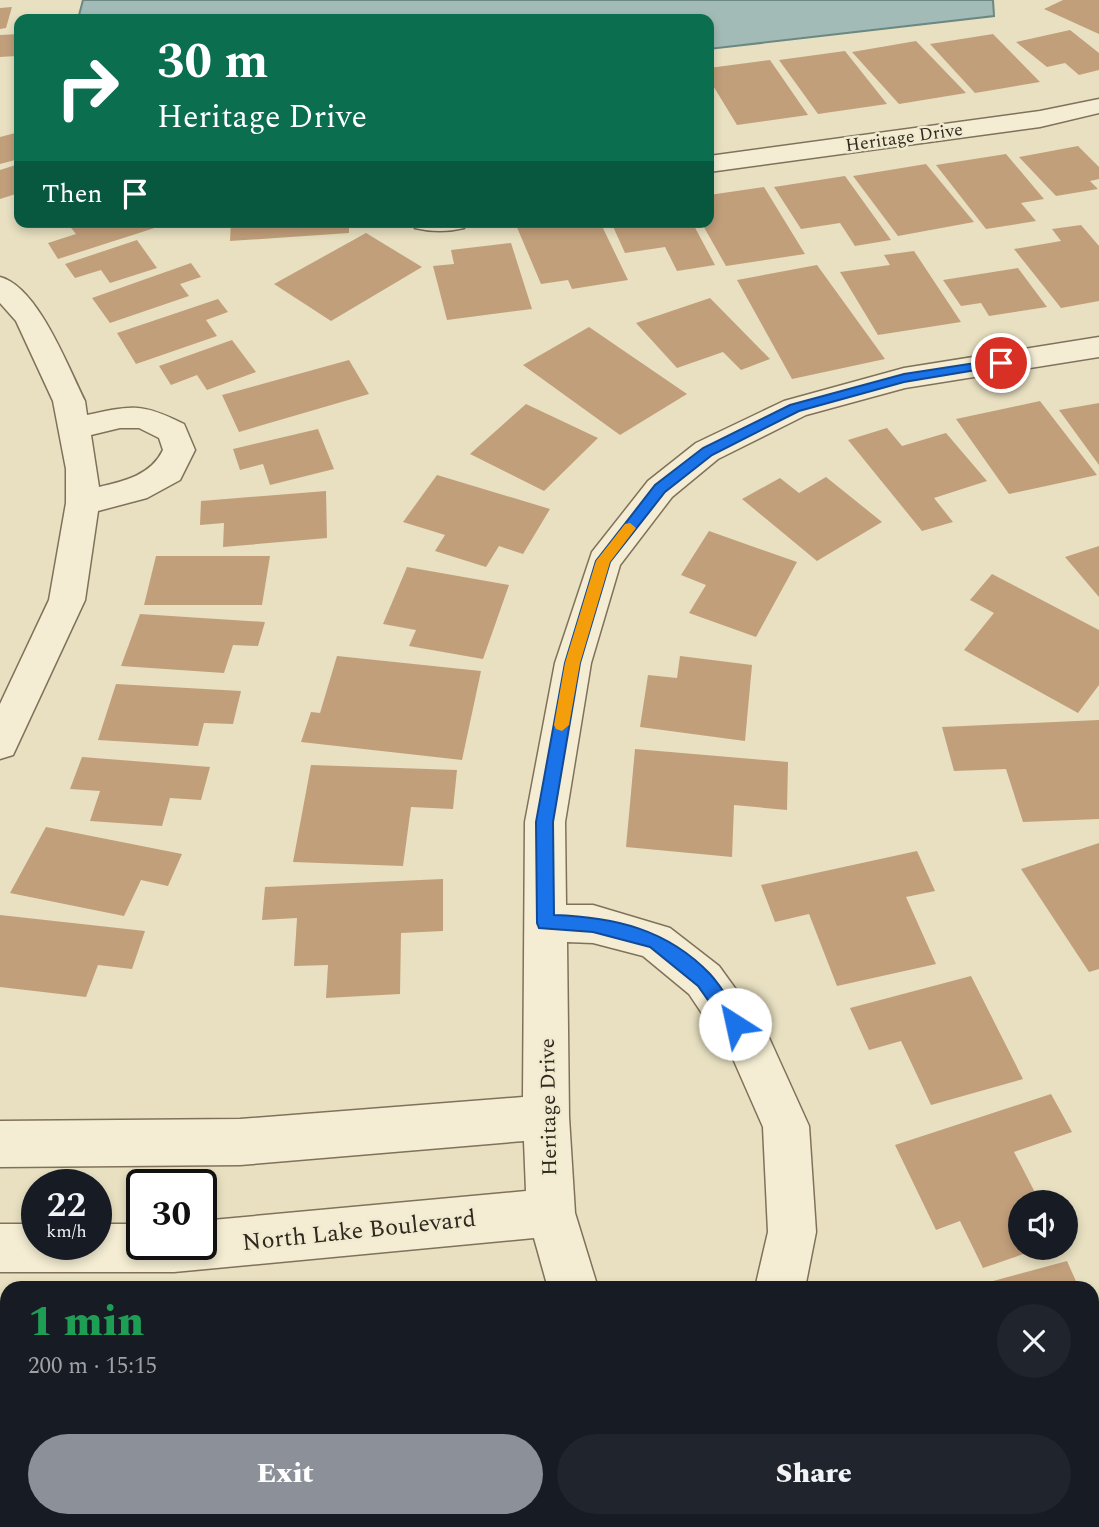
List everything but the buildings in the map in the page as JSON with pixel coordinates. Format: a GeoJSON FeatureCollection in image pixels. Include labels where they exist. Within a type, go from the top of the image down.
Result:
{"type":"FeatureCollection","features":[{"type":"Feature","properties":{"kind":"street","name":"Heritage Drive"},"geometry":{"type":"LineString","coordinates":[[714,163],[1040,118],[1099,106]]}},
{"type":"Feature","properties":{"kind":"street"},"geometry":{"type":"LineString","coordinates":[[0,286],[29,317],[69,401],[82,469],[83,503],[67,600],[0,744]]}},
{"type":"Feature","properties":{"kind":"street","name":"Heritage Drive"},"geometry":{"type":"LineString","coordinates":[[571,1281],[551,1213],[546,1117],[545,822],[573,663],[604,561],[660,489],[708,452],[795,408],[904,378],[1099,347]]}},
{"type":"Feature","properties":{"kind":"street"},"geometry":{"type":"LineString","coordinates":[[75,429],[120,418],[144,417],[173,432],[179,450],[169,472],[135,490],[83,503]]}},
{"type":"Feature","properties":{"kind":"street"},"geometry":{"type":"LineString","coordinates":[[545,923],[593,924],[655,941],[704,980],[750,1046],[786,1126],[792,1232],[782,1281]]}},
{"type":"Feature","properties":{"kind":"street"},"geometry":{"type":"LineString","coordinates":[[0,1144],[240,1142],[546,1117]]}},
{"type":"Feature","properties":{"kind":"street","name":"North Lake Boulevard"},"geometry":{"type":"LineString","coordinates":[[0,1248],[174,1248],[551,1213]]}},
{"type":"Feature","properties":{"kind":"water"},"geometry":{"type":"Polygon","coordinates":[[[83,0],[993,0],[994,16],[714,48],[714,14],[79,14],[83,0]]]}},
{"type":"Feature","properties":{"kind":"slow traffic"},"geometry":{"type":"LineString","coordinates":[[562,725],[573,663],[604,561],[630,528]]}},
{"type":"Feature","properties":{"kind":"route"},"geometry":{"type":"LineString","coordinates":[[735,1024],[704,980],[655,941],[593,924],[545,923],[545,822],[573,663],[604,561],[660,489],[708,452],[795,408],[904,378],[1001,363]]}}]}
